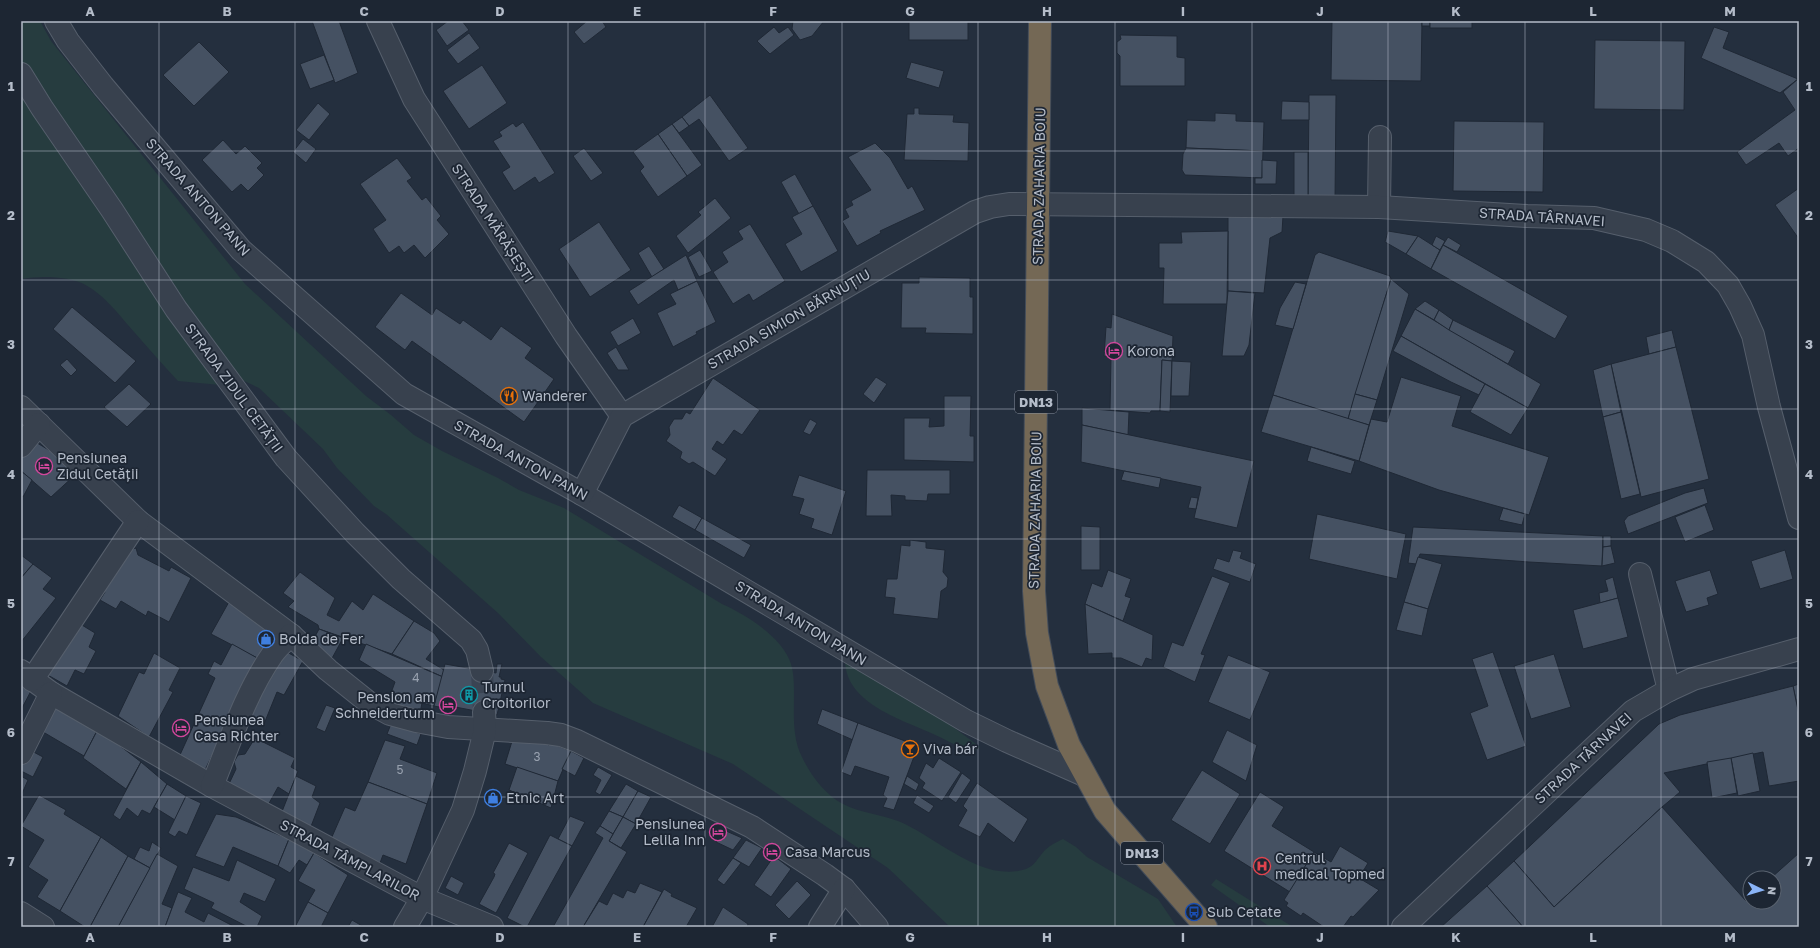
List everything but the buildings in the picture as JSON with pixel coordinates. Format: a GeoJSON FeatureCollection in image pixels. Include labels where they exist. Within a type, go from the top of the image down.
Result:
{"type":"FeatureCollection","features":[{"type":"Feature","properties":{"kind":"highway","name":"STRADA ZAHARIA BOIU"},"geometry":{"type":"LineString","coordinates":[[1040,21],[1034,591],[1037,633],[1047,686],[1069,745],[1084,775]]}},
{"type":"Feature","properties":{"kind":"highway","name":"DN13"},"geometry":{"type":"LineString","coordinates":[[1084,775],[1105,811],[1206,927]]}},
{"type":"Feature","properties":{"kind":"street","name":"STRADA ANTON PANN"},"geometry":{"type":"LineString","coordinates":[[56,21],[68,41],[103,86],[241,250],[404,394],[582,494],[966,721],[1084,775]]}},
{"type":"Feature","properties":{"kind":"street","name":"STRADA MĂRĂȘEȘTI"},"geometry":{"type":"LineString","coordinates":[[378,21],[414,99],[566,336],[622,416]]}},
{"type":"Feature","properties":{"kind":"street","name":"STRADA ZIDUL CETĂȚII"},"geometry":{"type":"LineString","coordinates":[[21,74],[176,309],[286,458],[355,533],[396,574],[471,640],[477,650],[482,671]]}},
{"type":"Feature","properties":{"kind":"street"},"geometry":{"type":"LineString","coordinates":[[1379,206],[1380,137]]}},
{"type":"Feature","properties":{"kind":"street","name":"STRADA SIMION BĂRNUȚIU"},"geometry":{"type":"LineString","coordinates":[[622,416],[963,218],[990,207],[1009,204],[1379,206]]}},
{"type":"Feature","properties":{"kind":"street","name":"STRADA TÂRNAVEI"},"geometry":{"type":"LineString","coordinates":[[1379,206],[1528,216],[1594,218],[1646,230],[1672,241],[1706,262],[1728,285],[1740,306],[1753,335],[1769,407],[1799,518]]}},
{"type":"Feature","properties":{"kind":"street"},"geometry":{"type":"LineString","coordinates":[[21,407],[138,521],[291,635],[328,670],[362,697],[390,714],[416,721],[448,727],[484,721],[561,735],[576,741],[752,827],[844,889],[876,927]]}},
{"type":"Feature","properties":{"kind":"street"},"geometry":{"type":"LineString","coordinates":[[582,494],[622,416]]}},
{"type":"Feature","properties":{"kind":"street"},"geometry":{"type":"LineString","coordinates":[[21,446],[39,424]]}},
{"type":"Feature","properties":{"kind":"street"},"geometry":{"type":"LineString","coordinates":[[26,675],[138,521]]}},
{"type":"Feature","properties":{"kind":"street"},"geometry":{"type":"LineString","coordinates":[[1640,574],[1669,690]]}},
{"type":"Feature","properties":{"kind":"street"},"geometry":{"type":"LineString","coordinates":[[212,786],[250,693],[272,653],[291,635]]}},
{"type":"Feature","properties":{"kind":"street","name":"STRADA TÂRNAVEI"},"geometry":{"type":"LineString","coordinates":[[1403,927],[1634,711],[1669,690],[1693,679],[1799,648]]}},
{"type":"Feature","properties":{"kind":"street","name":"STRADA TÂMPLARILOR"},"geometry":{"type":"LineString","coordinates":[[26,675],[51,692],[212,786],[422,898],[492,927]]}},
{"type":"Feature","properties":{"kind":"street"},"geometry":{"type":"LineString","coordinates":[[21,753],[51,692]]}},
{"type":"Feature","properties":{"kind":"street"},"geometry":{"type":"LineString","coordinates":[[405,927],[422,898],[463,810],[475,771],[484,721]]}},
{"type":"Feature","properties":{"kind":"street"},"geometry":{"type":"LineString","coordinates":[[820,927],[844,889]]}},
{"type":"Feature","properties":{"kind":"street"},"geometry":{"type":"LineString","coordinates":[[21,913],[43,927]]}},
{"type":"Feature","properties":{"kind":"green space"},"geometry":{"type":"Polygon","coordinates":[[[21,21],[40,21],[51,41],[245,284],[366,396],[414,435],[519,490],[564,508],[722,604],[742,614],[772,636],[787,654],[792,668],[794,683],[794,726],[799,749],[805,764],[819,784],[836,800],[850,807],[898,821],[971,862],[987,868],[1002,871],[1018,871],[1029,867],[1045,850],[1063,839],[1076,847],[1087,857],[1158,899],[1177,927],[950,927],[888,868],[733,764],[593,703],[541,657],[498,613],[386,514],[374,506],[337,468],[323,449],[259,388],[242,380],[220,385],[178,381],[110,304],[95,291],[79,282],[72,280],[42,277],[21,279],[21,21]]]}},
{"type":"Feature","properties":{"kind":"green space"},"geometry":{"type":"Polygon","coordinates":[[[845,657],[926,707],[980,747],[972,753],[903,721],[875,706],[863,697],[853,686],[847,673],[845,657]]]}},
{"type":"Feature","properties":{"kind":"green space"},"geometry":{"type":"Polygon","coordinates":[[[1216,879],[1293,927],[1270,927],[1211,885],[1216,879]]]}},
{"type":"Feature","properties":{"kind":"tunnel"},"geometry":{"type":"LineString","coordinates":[[482,671],[484,712]]}},
{"type":"Feature","properties":{"kind":"place","name":"Korona"},"geometry":{"type":"Point","coordinates":[1114,351]}},
{"type":"Feature","properties":{"kind":"place","name":"Wanderer"},"geometry":{"type":"Point","coordinates":[509,396]}},
{"type":"Feature","properties":{"kind":"place","name":"Pensiunea Zidul Cetății"},"geometry":{"type":"Point","coordinates":[44,466]}},
{"type":"Feature","properties":{"kind":"place","name":"Bolda de Fer"},"geometry":{"type":"Point","coordinates":[266,639]}},
{"type":"Feature","properties":{"kind":"place","name":"Turnul Croitorilor"},"geometry":{"type":"Point","coordinates":[469,695]}},
{"type":"Feature","properties":{"kind":"place","name":"Pension am Schneiderturm"},"geometry":{"type":"Point","coordinates":[448,705]}},
{"type":"Feature","properties":{"kind":"place","name":"Pensiunea Casa Richter"},"geometry":{"type":"Point","coordinates":[181,728]}},
{"type":"Feature","properties":{"kind":"place","name":"Viva bár"},"geometry":{"type":"Point","coordinates":[910,749]}},
{"type":"Feature","properties":{"kind":"place","name":"Etnic Art"},"geometry":{"type":"Point","coordinates":[493,798]}},
{"type":"Feature","properties":{"kind":"place","name":"Pensiunea Lelila Inn"},"geometry":{"type":"Point","coordinates":[718,832]}},
{"type":"Feature","properties":{"kind":"place","name":"Casa Marcus"},"geometry":{"type":"Point","coordinates":[772,852]}},
{"type":"Feature","properties":{"kind":"place","name":"Centrul medical Topmed"},"geometry":{"type":"Point","coordinates":[1262,866]}},
{"type":"Feature","properties":{"kind":"place","name":"Sub Cetate"},"geometry":{"type":"Point","coordinates":[1194,912]}}]}
